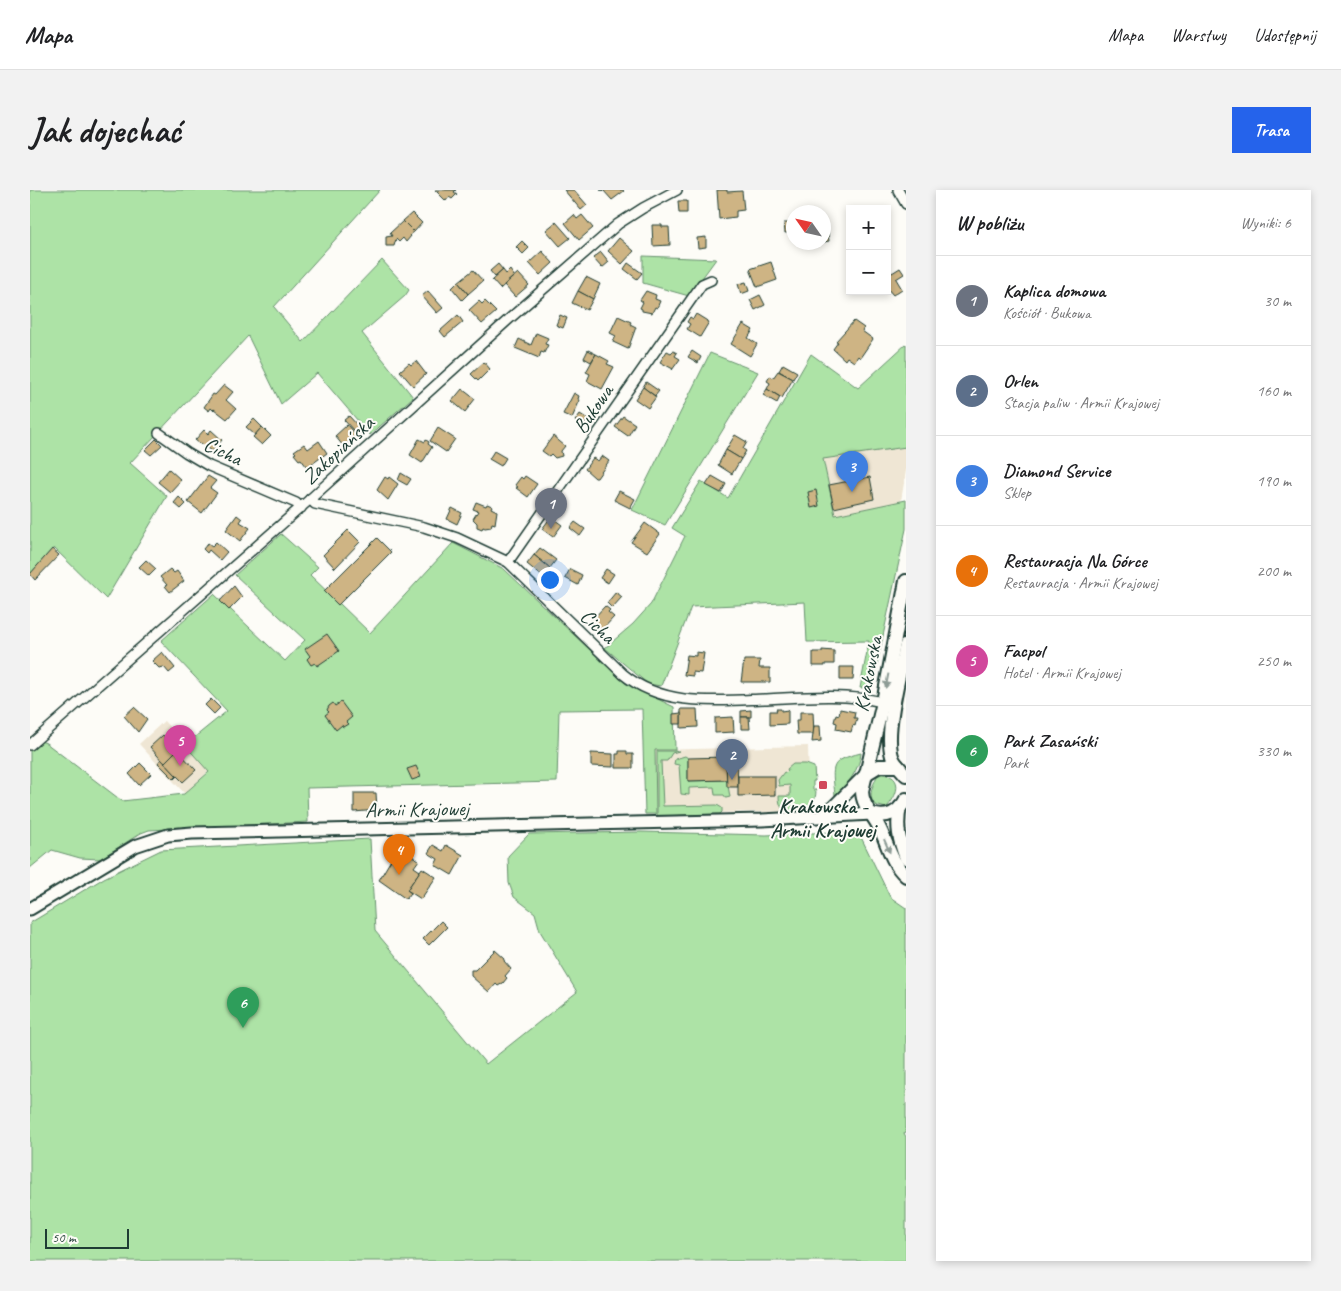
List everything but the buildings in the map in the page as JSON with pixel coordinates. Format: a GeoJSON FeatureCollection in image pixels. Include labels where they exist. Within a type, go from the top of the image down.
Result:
{"type":"FeatureCollection","features":[{"type":"Feature","properties":{"kind":"main road","name":"Krakowska"},"geometry":{"type":"LineString","coordinates":[[906,581],[883,702],[862,797],[880,828],[895,863],[906,876]]}},
{"type":"Feature","properties":{"kind":"main road","name":"Krakowska"},"geometry":{"type":"LineString","coordinates":[[902,770],[892,759],[890,751],[893,715],[906,645]]}},
{"type":"Feature","properties":{"kind":"main road"},"geometry":{"type":"LineString","coordinates":[[866,774],[879,766],[902,770]]}},
{"type":"Feature","properties":{"kind":"main road"},"geometry":{"type":"LineString","coordinates":[[872,814],[885,816],[893,814],[904,802]]}},
{"type":"Feature","properties":{"kind":"main road"},"geometry":{"type":"LineString","coordinates":[[904,802],[897,830],[906,858]]}},
{"type":"Feature","properties":{"kind":"street","name":"Zakopiańska"},"geometry":{"type":"LineString","coordinates":[[30,745],[301,508],[508,320],[618,224],[677,190]]}},
{"type":"Feature","properties":{"kind":"street"},"geometry":{"type":"LineString","coordinates":[[898,190],[906,204]]}},
{"type":"Feature","properties":{"kind":"street","name":"Bukowa"},"geometry":{"type":"LineString","coordinates":[[508,562],[667,332],[702,284],[711,280]]}},
{"type":"Feature","properties":{"kind":"street","name":"Cicha"},"geometry":{"type":"LineString","coordinates":[[159,433],[209,466],[296,503],[301,508]]}},
{"type":"Feature","properties":{"kind":"street","name":"Cicha"},"geometry":{"type":"LineString","coordinates":[[310,499],[315,504],[424,527],[457,538],[508,562],[623,674],[633,682],[654,692],[675,698],[702,701],[848,696],[883,702]]}},
{"type":"Feature","properties":{"kind":"street"},"geometry":{"type":"LineString","coordinates":[[824,816],[866,774]]}},
{"type":"Feature","properties":{"kind":"street","name":"Armii Krajowej"},"geometry":{"type":"LineString","coordinates":[[30,909],[122,852],[152,839],[168,835],[201,832],[775,820],[872,814]]}},
{"type":"Feature","properties":{"kind":"shaded area"},"geometry":{"type":"Polygon","coordinates":[[[906,447],[906,471],[901,501],[835,515],[823,458],[906,447]]]}},
{"type":"Feature","properties":{"kind":"shaded area"},"geometry":{"type":"Polygon","coordinates":[[[164,721],[209,771],[185,794],[139,744],[164,721]]]}},
{"type":"Feature","properties":{"kind":"shaded area"},"geometry":{"type":"Polygon","coordinates":[[[808,746],[810,811],[656,814],[655,750],[808,746]]]}},
{"type":"Feature","properties":{"kind":"green space"},"geometry":{"type":"Polygon","coordinates":[[[30,190],[380,190],[274,307],[303,342],[382,260],[409,290],[405,296],[362,333],[413,397],[370,435],[317,373],[281,404],[248,336],[130,463],[167,496],[106,599],[54,548],[30,575],[30,190]]]}},
{"type":"Feature","properties":{"kind":"green space"},"geometry":{"type":"Polygon","coordinates":[[[643,256],[716,259],[689,296],[643,283],[643,256]]]}},
{"type":"Feature","properties":{"kind":"green space"},"geometry":{"type":"Polygon","coordinates":[[[906,344],[906,447],[823,459],[835,515],[906,500],[906,529],[872,687],[860,688],[869,641],[807,642],[805,602],[691,607],[661,686],[648,684],[605,648],[633,624],[651,604],[685,536],[672,528],[701,481],[728,498],[811,354],[858,388],[906,344]]]}},
{"type":"Feature","properties":{"kind":"green space"},"geometry":{"type":"Polygon","coordinates":[[[710,353],[758,372],[665,525],[632,510],[710,353]]]}},
{"type":"Feature","properties":{"kind":"green space"},"geometry":{"type":"Polygon","coordinates":[[[281,534],[318,567],[310,575],[370,633],[453,543],[504,569],[625,683],[674,707],[675,750],[655,750],[656,814],[645,814],[642,709],[559,710],[557,782],[307,788],[308,822],[149,830],[100,859],[80,858],[52,850],[30,868],[30,737],[46,743],[122,801],[184,794],[209,772],[185,745],[227,711],[161,641],[214,594],[285,661],[305,640],[235,575],[281,534]]]}},
{"type":"Feature","properties":{"kind":"green space"},"geometry":{"type":"Polygon","coordinates":[[[657,751],[679,751],[672,753],[667,761],[661,761],[663,806],[717,805],[722,808],[722,812],[720,814],[657,816],[657,751]]]}},
{"type":"Feature","properties":{"kind":"green space"},"geometry":{"type":"Polygon","coordinates":[[[861,753],[852,777],[835,795],[833,771],[835,766],[843,759],[861,753]]]}},
{"type":"Feature","properties":{"kind":"green space"},"geometry":{"type":"Polygon","coordinates":[[[685,756],[688,758],[688,781],[727,780],[730,797],[726,798],[724,795],[715,795],[714,787],[689,788],[689,795],[681,794],[679,765],[674,764],[675,759],[685,756]]]}},
{"type":"Feature","properties":{"kind":"green space"},"geometry":{"type":"Polygon","coordinates":[[[793,764],[806,764],[814,767],[815,781],[813,781],[813,790],[816,790],[815,799],[811,805],[796,810],[796,814],[785,811],[781,807],[779,796],[790,796],[790,785],[779,786],[778,780],[793,764]]]}},
{"type":"Feature","properties":{"kind":"green space"},"geometry":{"type":"Polygon","coordinates":[[[882,774],[894,779],[897,788],[896,793],[886,808],[875,805],[871,798],[877,776],[882,774]]]}},
{"type":"Feature","properties":{"kind":"green space"},"geometry":{"type":"Polygon","coordinates":[[[858,831],[890,897],[906,908],[906,1132],[904,1133],[906,1137],[906,1261],[30,1261],[30,923],[104,878],[161,850],[370,839],[375,931],[486,1064],[577,992],[540,931],[535,913],[514,897],[509,883],[508,856],[529,834],[641,832],[766,835],[858,831]]]}},
{"type":"Feature","properties":{"kind":"place","name":"Diamond Service"},"geometry":{"type":"Point","coordinates":[852,492]}},
{"type":"Feature","properties":{"kind":"place","name":"Kaplica domowa"},"geometry":{"type":"Point","coordinates":[551,529]}},
{"type":"Feature","properties":{"kind":"place","name":"Facpol"},"geometry":{"type":"Point","coordinates":[180,766]}},
{"type":"Feature","properties":{"kind":"place","name":"Orlen"},"geometry":{"type":"Point","coordinates":[732,780]}},
{"type":"Feature","properties":{"kind":"place","name":"Krakowska - Armii Krajowej"},"geometry":{"type":"Point","coordinates":[823,785]}},
{"type":"Feature","properties":{"kind":"place","name":"Restauracja Na Górce"},"geometry":{"type":"Point","coordinates":[399,875]}},
{"type":"Feature","properties":{"kind":"place","name":"Park Zasański"},"geometry":{"type":"Point","coordinates":[243,1028]}}]}
